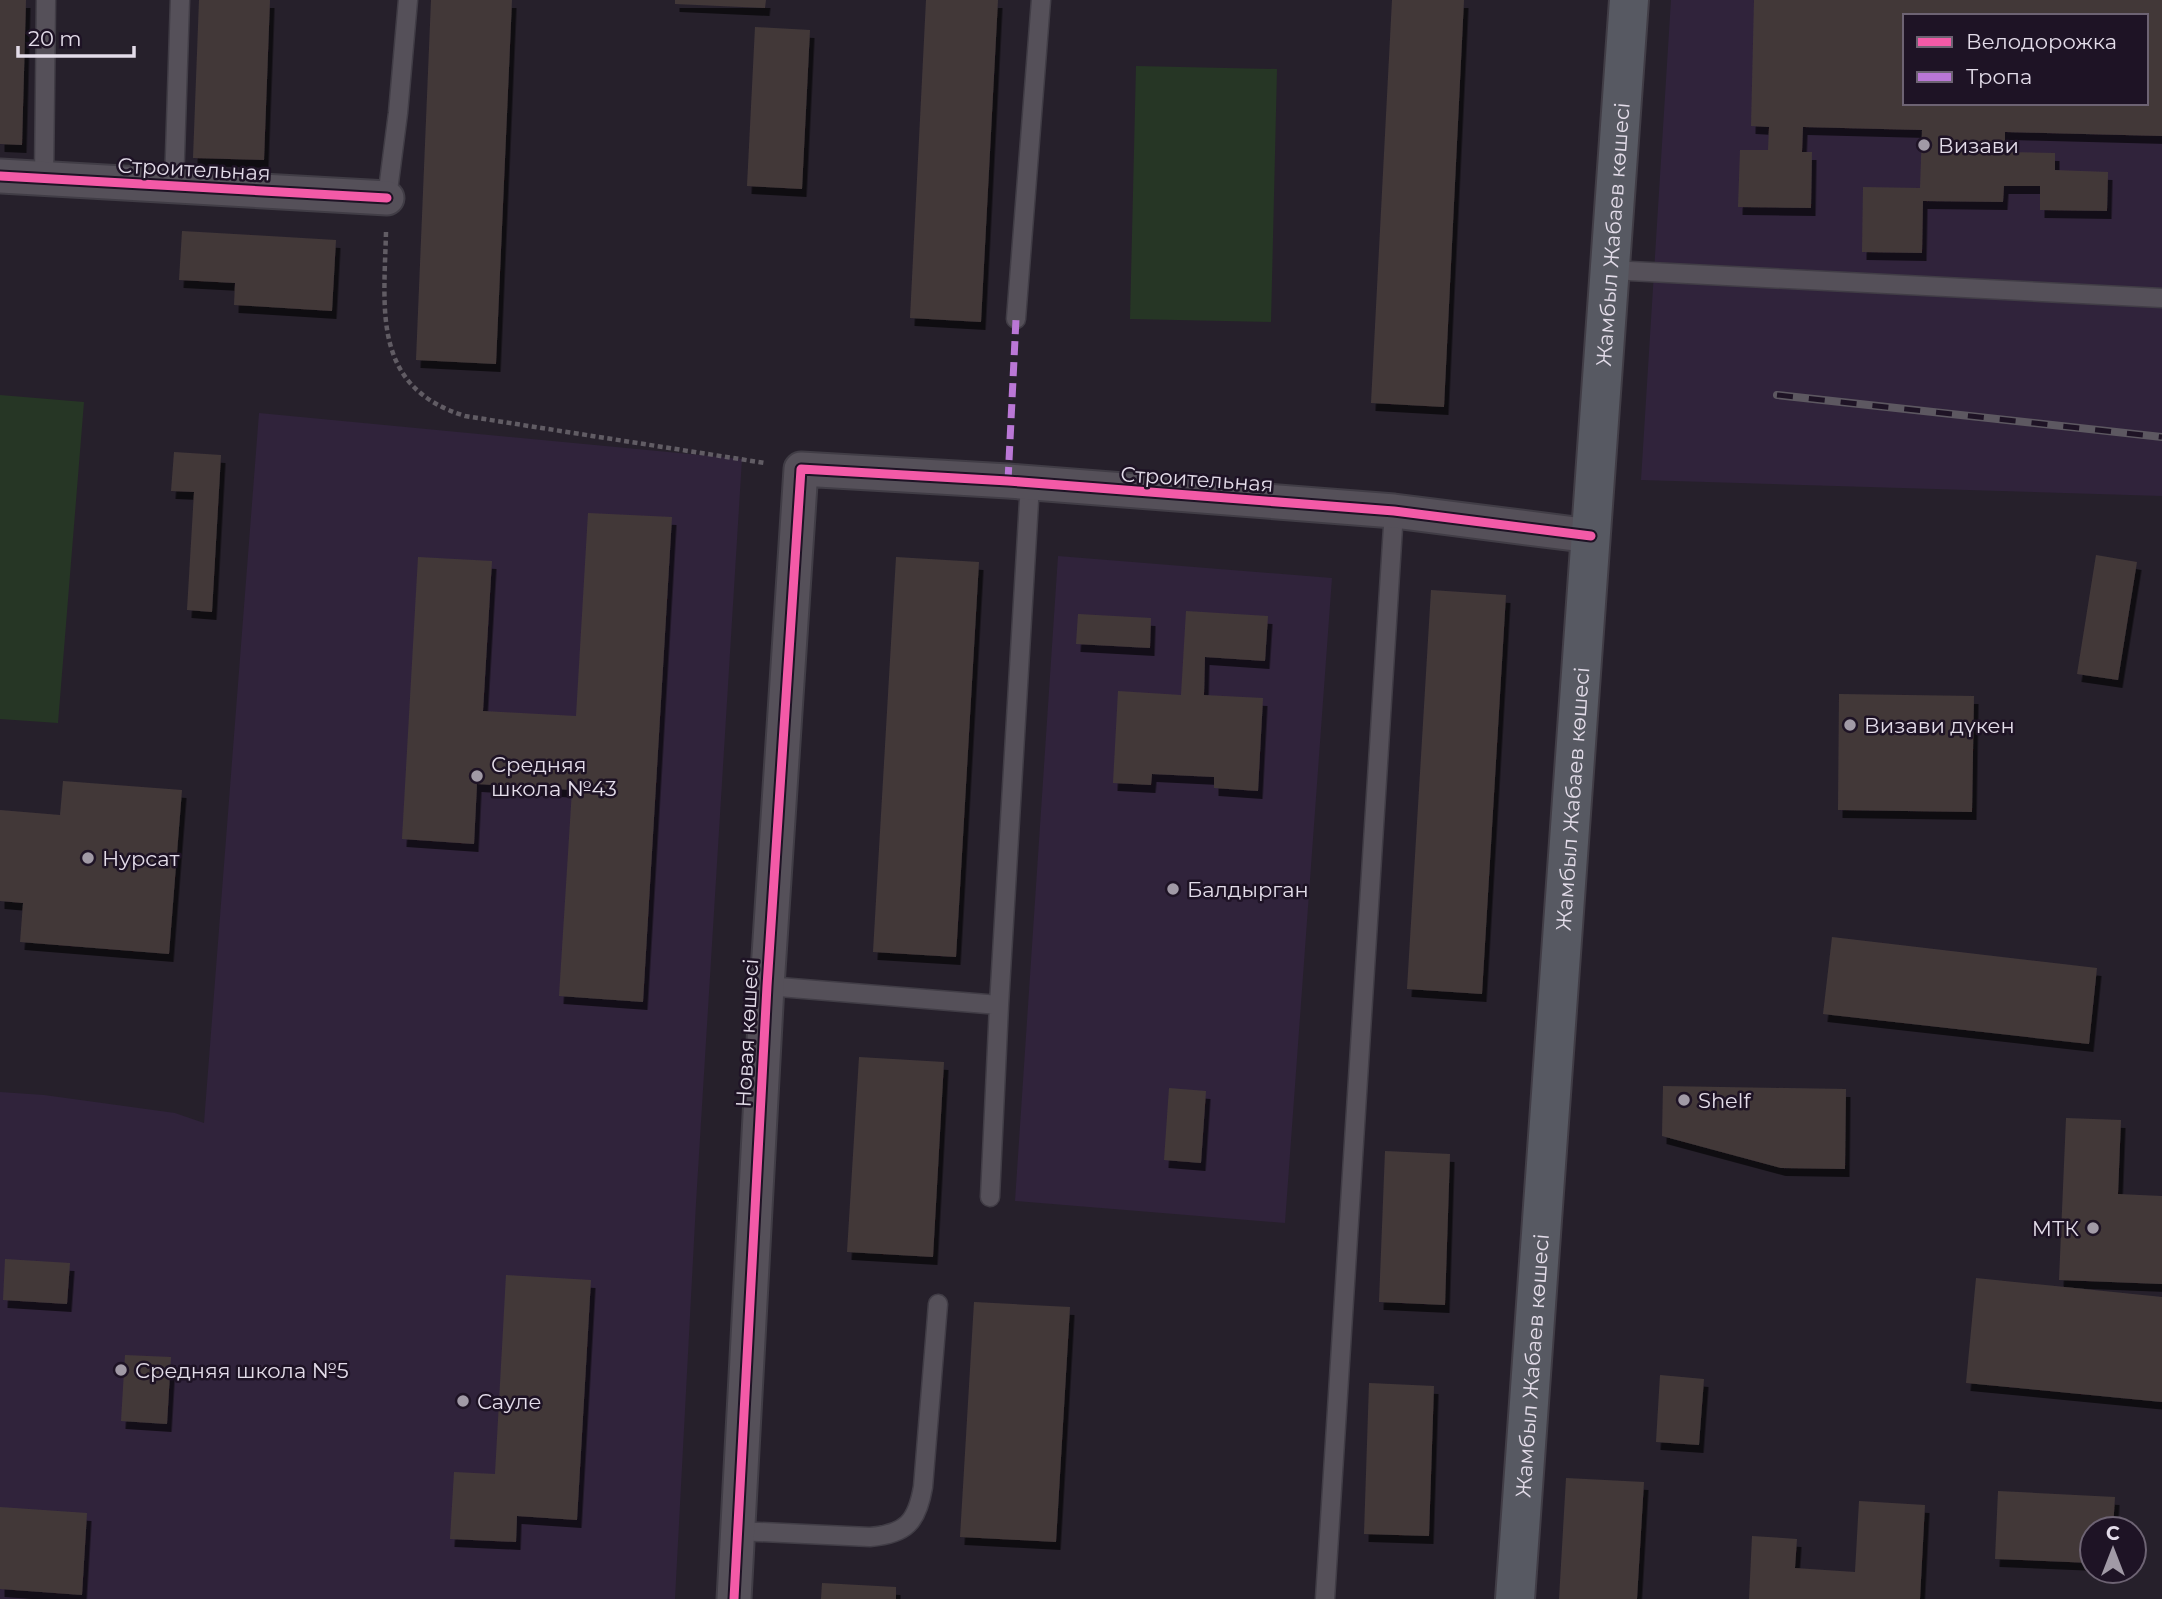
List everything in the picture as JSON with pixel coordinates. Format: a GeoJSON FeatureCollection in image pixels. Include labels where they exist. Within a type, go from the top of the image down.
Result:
{"type":"FeatureCollection","features":[{"type":"Feature","properties":{"kind":"main road","name":"Жамбыл Жабаев көшесі"},"geometry":{"type":"LineString","coordinates":[[1515,1599],[1629,0]]}},
{"type":"Feature","properties":{"kind":"street","name":"Строительная"},"geometry":{"type":"LineString","coordinates":[[0,176],[387,198]]}},
{"type":"Feature","properties":{"kind":"street","name":"Строительная"},"geometry":{"type":"LineString","coordinates":[[801,469],[1394,511],[1591,536]]}},
{"type":"Feature","properties":{"kind":"street","name":"Новая көшесі"},"geometry":{"type":"LineString","coordinates":[[734,1599],[767,986],[801,469]]}},
{"type":"Feature","properties":{"kind":"lane"},"geometry":{"type":"LineString","coordinates":[[44,179],[46,0]]}},
{"type":"Feature","properties":{"kind":"lane"},"geometry":{"type":"LineString","coordinates":[[174,186],[180,0]]}},
{"type":"Feature","properties":{"kind":"lane"},"geometry":{"type":"LineString","coordinates":[[387,198],[408,0]]}},
{"type":"Feature","properties":{"kind":"lane"},"geometry":{"type":"LineString","coordinates":[[1016,319],[1041,0]]}},
{"type":"Feature","properties":{"kind":"lane"},"geometry":{"type":"LineString","coordinates":[[1610,270],[2162,298]]}},
{"type":"Feature","properties":{"kind":"lane"},"geometry":{"type":"LineString","coordinates":[[990,1197],[1030,484]]}},
{"type":"Feature","properties":{"kind":"lane"},"geometry":{"type":"LineString","coordinates":[[1325,1599],[1394,511]]}},
{"type":"Feature","properties":{"kind":"lane"},"geometry":{"type":"LineString","coordinates":[[767,986],[999,1005]]}},
{"type":"Feature","properties":{"kind":"lane"},"geometry":{"type":"LineString","coordinates":[[738,1531],[870,1537],[886,1536],[900,1531],[912,1521],[920,1506],[923,1487],[938,1304]]}},
{"type":"Feature","properties":{"kind":"path"},"geometry":{"type":"LineString","coordinates":[[387,198],[383,317],[397,366],[410,384],[429,400],[444,409],[465,416],[801,469]]}},
{"type":"Feature","properties":{"kind":"shaded area"},"geometry":{"type":"Polygon","coordinates":[[[1671,0],[2162,0],[2162,496],[1641,480],[1671,0]]]}},
{"type":"Feature","properties":{"kind":"shaded area"},"geometry":{"type":"Polygon","coordinates":[[[259,413],[742,459],[696,1203],[675,1599],[0,1599],[0,1092],[44,1095],[175,1113],[204,1123],[259,413]]]}},
{"type":"Feature","properties":{"kind":"shaded area","name":"Балдырган"},"geometry":{"type":"Polygon","coordinates":[[[1058,556],[1332,578],[1285,1223],[1015,1201],[1058,556]]]}},
{"type":"Feature","properties":{"kind":"green space"},"geometry":{"type":"Polygon","coordinates":[[[1136,66],[1277,69],[1271,322],[1130,319],[1136,66]]]}},
{"type":"Feature","properties":{"kind":"green space"},"geometry":{"type":"Polygon","coordinates":[[[0,395],[84,402],[58,723],[0,719],[0,395]]]}},
{"type":"Feature","properties":{"kind":"building"},"geometry":{"type":"Polygon","coordinates":[[[0,0],[26,0],[22,145],[0,144],[0,0]]]}},
{"type":"Feature","properties":{"kind":"building"},"geometry":{"type":"Polygon","coordinates":[[[199,0],[270,0],[264,160],[193,158],[199,0]]]}},
{"type":"Feature","properties":{"kind":"building"},"geometry":{"type":"Polygon","coordinates":[[[431,0],[512,0],[496,364],[416,360],[431,0]]]}},
{"type":"Feature","properties":{"kind":"building"},"geometry":{"type":"Polygon","coordinates":[[[675,0],[766,0],[765,8],[675,4],[675,0]]]}},
{"type":"Feature","properties":{"kind":"building"},"geometry":{"type":"Polygon","coordinates":[[[926,0],[998,0],[981,322],[910,318],[926,0]]]}},
{"type":"Feature","properties":{"kind":"building"},"geometry":{"type":"Polygon","coordinates":[[[1392,0],[1464,0],[1444,407],[1371,403],[1392,0]]]}},
{"type":"Feature","properties":{"kind":"building"},"geometry":{"type":"Polygon","coordinates":[[[1754,0],[2162,0],[2162,136],[2005,132],[2005,152],[2055,153],[2055,170],[2108,172],[2107,211],[2040,210],[2040,186],[2004,186],[2003,202],[1923,201],[1922,253],[1862,252],[1863,187],[1920,188],[1922,130],[1803,127],[1802,152],[1812,152],[1811,208],[1738,207],[1740,150],[1768,150],[1769,127],[1751,126],[1754,0]]]}},
{"type":"Feature","properties":{"kind":"building"},"geometry":{"type":"Polygon","coordinates":[[[755,27],[810,30],[802,189],[747,186],[755,27]]]}},
{"type":"Feature","properties":{"kind":"building"},"geometry":{"type":"Polygon","coordinates":[[[182,231],[336,240],[332,311],[234,305],[235,283],[179,280],[182,231]]]}},
{"type":"Feature","properties":{"kind":"building"},"geometry":{"type":"Polygon","coordinates":[[[174,452],[221,455],[212,612],[187,610],[194,492],[171,491],[174,452]]]}},
{"type":"Feature","properties":{"kind":"building"},"geometry":{"type":"Polygon","coordinates":[[[588,513],[672,517],[643,1002],[559,996],[572,790],[477,784],[474,844],[402,839],[418,557],[492,561],[483,711],[576,716],[588,513]]]}},
{"type":"Feature","properties":{"kind":"building"},"geometry":{"type":"Polygon","coordinates":[[[2096,555],[2137,562],[2118,680],[2077,674],[2096,555]]]}},
{"type":"Feature","properties":{"kind":"building"},"geometry":{"type":"Polygon","coordinates":[[[896,557],[979,562],[956,957],[873,952],[896,557]]]}},
{"type":"Feature","properties":{"kind":"building"},"geometry":{"type":"Polygon","coordinates":[[[1431,590],[1506,595],[1482,994],[1407,989],[1431,590]]]}},
{"type":"Feature","properties":{"kind":"building"},"geometry":{"type":"Polygon","coordinates":[[[1186,611],[1268,616],[1265,661],[1205,657],[1204,695],[1263,698],[1258,791],[1214,788],[1214,777],[1152,774],[1151,785],[1113,783],[1118,691],[1181,695],[1186,611]]]}},
{"type":"Feature","properties":{"kind":"building"},"geometry":{"type":"Polygon","coordinates":[[[1078,614],[1151,618],[1150,648],[1076,644],[1078,614]]]}},
{"type":"Feature","properties":{"kind":"building"},"geometry":{"type":"Polygon","coordinates":[[[1839,694],[1974,696],[1972,812],[1838,810],[1839,694]]]}},
{"type":"Feature","properties":{"kind":"building","name":"Нурсат"},"geometry":{"type":"Polygon","coordinates":[[[63,781],[182,790],[169,954],[20,942],[23,903],[0,901],[0,810],[60,815],[63,781]]]}},
{"type":"Feature","properties":{"kind":"building"},"geometry":{"type":"Polygon","coordinates":[[[1832,937],[2097,968],[2089,1044],[1823,1014],[1832,937]]]}},
{"type":"Feature","properties":{"kind":"building"},"geometry":{"type":"Polygon","coordinates":[[[859,1057],[944,1062],[933,1257],[847,1252],[859,1057]]]}},
{"type":"Feature","properties":{"kind":"building"},"geometry":{"type":"Polygon","coordinates":[[[1663,1086],[1846,1089],[1845,1169],[1781,1168],[1662,1136],[1663,1086]]]}},
{"type":"Feature","properties":{"kind":"building"},"geometry":{"type":"Polygon","coordinates":[[[1169,1088],[1206,1091],[1201,1163],[1164,1160],[1169,1088]]]}},
{"type":"Feature","properties":{"kind":"building"},"geometry":{"type":"Polygon","coordinates":[[[2066,1118],[2121,1120],[2118,1194],[2162,1196],[2162,1284],[2059,1280],[2066,1118]]]}},
{"type":"Feature","properties":{"kind":"building"},"geometry":{"type":"Polygon","coordinates":[[[1385,1151],[1450,1154],[1445,1305],[1379,1302],[1385,1151]]]}},
{"type":"Feature","properties":{"kind":"building"},"geometry":{"type":"Polygon","coordinates":[[[5,1259],[70,1263],[67,1304],[3,1300],[5,1259]]]}},
{"type":"Feature","properties":{"kind":"building"},"geometry":{"type":"Polygon","coordinates":[[[506,1275],[591,1280],[577,1520],[517,1516],[516,1542],[450,1539],[454,1472],[495,1474],[506,1275]]]}},
{"type":"Feature","properties":{"kind":"building"},"geometry":{"type":"Polygon","coordinates":[[[1976,1278],[2162,1297],[2162,1402],[1966,1383],[1976,1278]]]}},
{"type":"Feature","properties":{"kind":"building"},"geometry":{"type":"Polygon","coordinates":[[[974,1302],[1070,1307],[1056,1542],[960,1537],[974,1302]]]}},
{"type":"Feature","properties":{"kind":"building"},"geometry":{"type":"Polygon","coordinates":[[[125,1355],[171,1357],[167,1424],[121,1421],[125,1355]]]}},
{"type":"Feature","properties":{"kind":"building"},"geometry":{"type":"Polygon","coordinates":[[[1660,1375],[1704,1379],[1699,1445],[1656,1442],[1660,1375]]]}},
{"type":"Feature","properties":{"kind":"building"},"geometry":{"type":"Polygon","coordinates":[[[1369,1383],[1434,1386],[1429,1536],[1364,1534],[1369,1383]]]}},
{"type":"Feature","properties":{"kind":"building"},"geometry":{"type":"Polygon","coordinates":[[[1566,1478],[1644,1482],[1637,1599],[1559,1599],[1566,1478]]]}},
{"type":"Feature","properties":{"kind":"building"},"geometry":{"type":"Polygon","coordinates":[[[1998,1491],[2115,1497],[2114,1515],[2078,1515],[2078,1562],[1995,1559],[1998,1491]]]}},
{"type":"Feature","properties":{"kind":"building"},"geometry":{"type":"Polygon","coordinates":[[[1859,1501],[1925,1505],[1920,1599],[1749,1599],[1752,1536],[1797,1539],[1795,1568],[1855,1572],[1859,1501]]]}},
{"type":"Feature","properties":{"kind":"building"},"geometry":{"type":"Polygon","coordinates":[[[0,1507],[87,1513],[82,1595],[0,1589],[0,1507]]]}},
{"type":"Feature","properties":{"kind":"building"},"geometry":{"type":"Polygon","coordinates":[[[822,1583],[896,1587],[896,1599],[821,1599],[822,1583]]]}},
{"type":"Feature","properties":{"kind":"railway"},"geometry":{"type":"LineString","coordinates":[[1777,395],[2162,437]]}},
{"type":"Feature","properties":{"kind":"marked path"},"geometry":{"type":"LineString","coordinates":[[1008,481],[1016,319]]}},
{"type":"Feature","properties":{"kind":"cycle path"},"geometry":{"type":"LineString","coordinates":[[0,176],[387,198]]}},
{"type":"Feature","properties":{"kind":"cycle path"},"geometry":{"type":"LineString","coordinates":[[734,1599],[767,986],[801,469],[1008,481],[1394,511],[1591,536]]}},
{"type":"Feature","properties":{"kind":"place","name":"Визави"},"geometry":{"type":"Point","coordinates":[1924,145]}},
{"type":"Feature","properties":{"kind":"place","name":"Визави дүкен"},"geometry":{"type":"Point","coordinates":[1850,725]}},
{"type":"Feature","properties":{"kind":"place","name":"Средняя школа №43"},"geometry":{"type":"Point","coordinates":[477,776]}},
{"type":"Feature","properties":{"kind":"place","name":"Нурсат"},"geometry":{"type":"Point","coordinates":[88,858]}},
{"type":"Feature","properties":{"kind":"place","name":"Балдырган"},"geometry":{"type":"Point","coordinates":[1173,889]}},
{"type":"Feature","properties":{"kind":"place","name":"Shelf"},"geometry":{"type":"Point","coordinates":[1684,1100]}},
{"type":"Feature","properties":{"kind":"place","name":"МТК"},"geometry":{"type":"Point","coordinates":[2093,1228]}},
{"type":"Feature","properties":{"kind":"place","name":"Средняя школа №5"},"geometry":{"type":"Point","coordinates":[121,1370]}},
{"type":"Feature","properties":{"kind":"place","name":"Сауле"},"geometry":{"type":"Point","coordinates":[463,1401]}}]}
